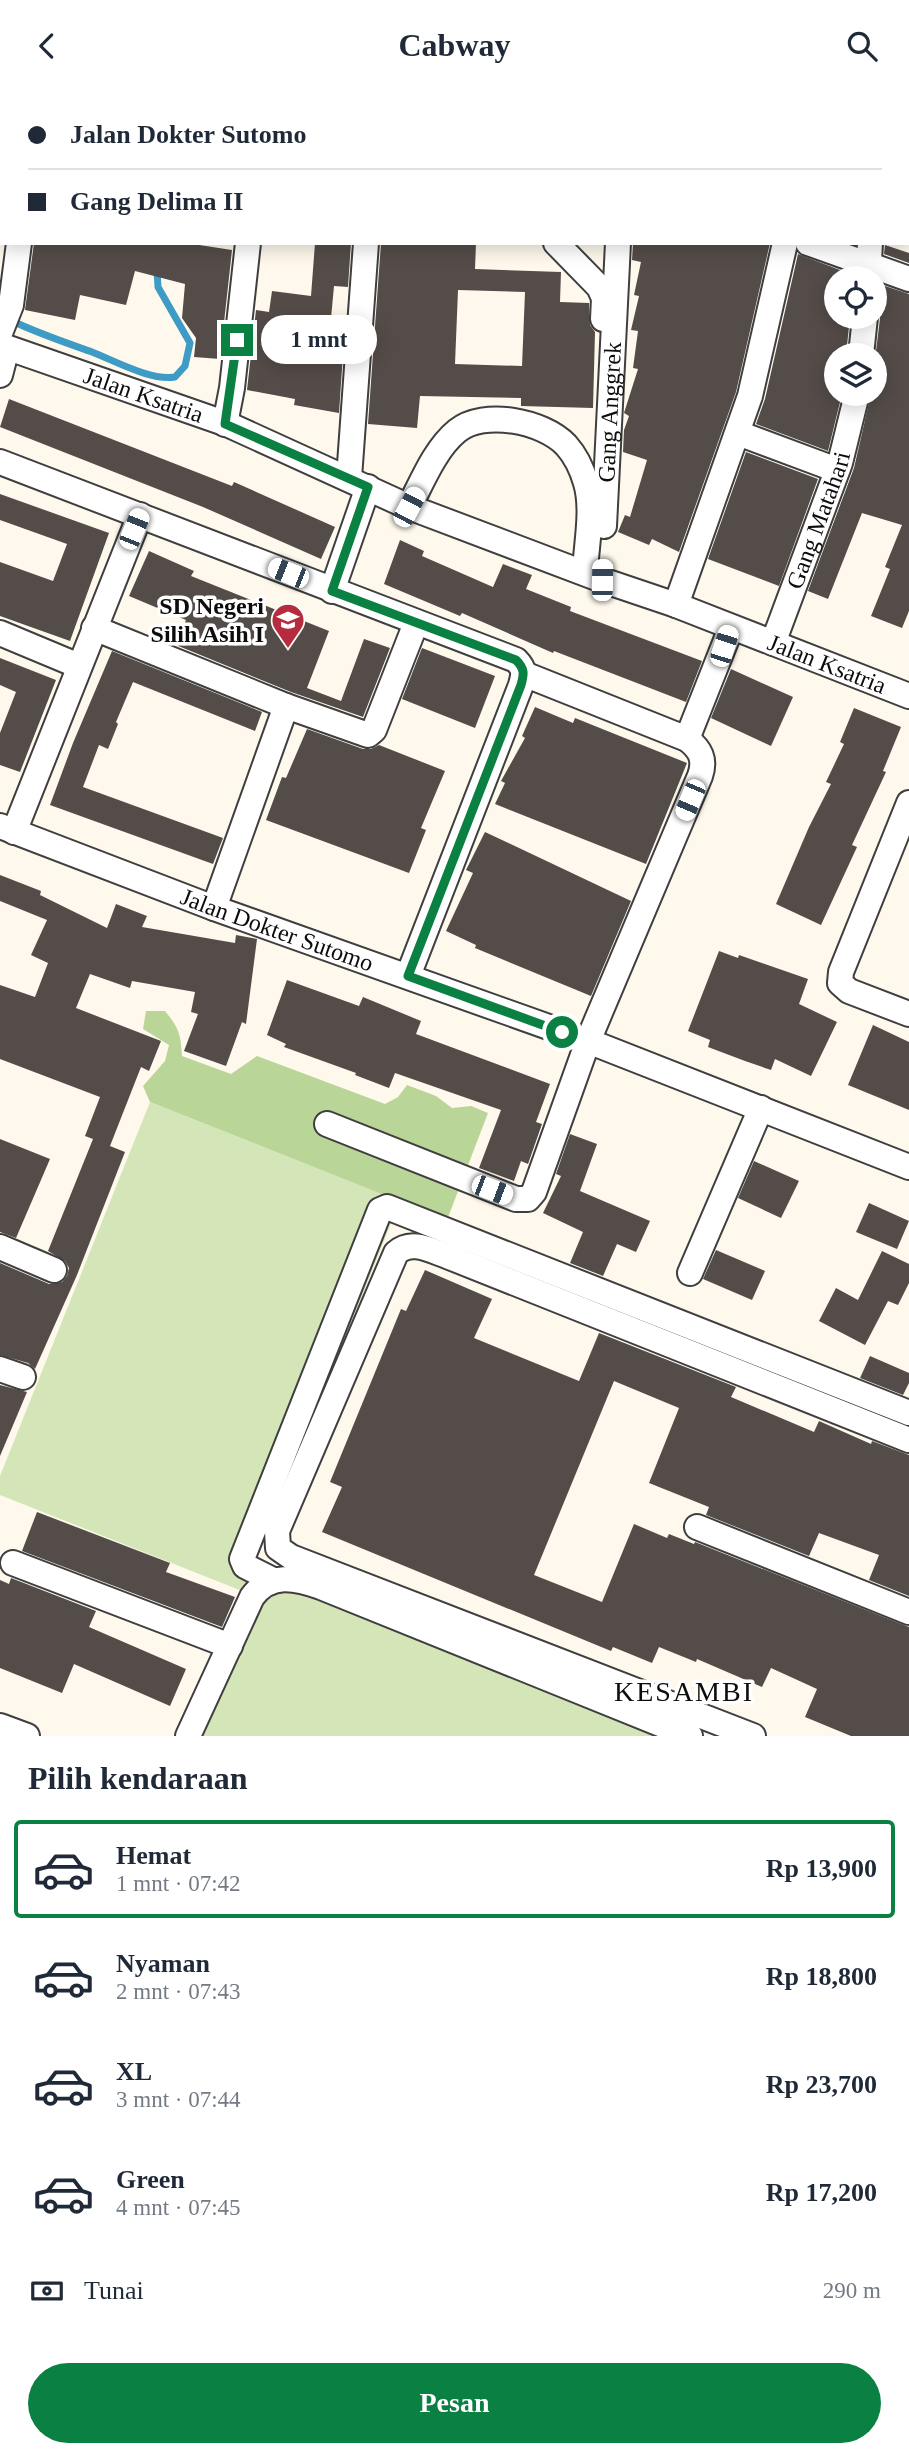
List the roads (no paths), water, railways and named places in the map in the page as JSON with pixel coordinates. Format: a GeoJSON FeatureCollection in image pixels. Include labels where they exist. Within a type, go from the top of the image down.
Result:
{"type":"FeatureCollection","features":[{"type":"Feature","properties":{"kind":"street"},"geometry":{"type":"LineString","coordinates":[[0,375],[4,332],[19,245]]}},
{"type":"Feature","properties":{"kind":"street"},"geometry":{"type":"LineString","coordinates":[[225,424],[232,388],[248,245]]}},
{"type":"Feature","properties":{"kind":"street"},"geometry":{"type":"LineString","coordinates":[[332,591],[358,483],[366,245]]}},
{"type":"Feature","properties":{"kind":"street"},"geometry":{"type":"LineString","coordinates":[[558,245],[599,287],[604,298],[599,412],[586,483]]}},
{"type":"Feature","properties":{"kind":"street","name":"Gang Anggrek"},"geometry":{"type":"LineString","coordinates":[[594,577],[618,245]]}},
{"type":"Feature","properties":{"kind":"street"},"geometry":{"type":"LineString","coordinates":[[676,605],[738,433],[764,342],[785,245]]}},
{"type":"Feature","properties":{"kind":"street"},"geometry":{"type":"LineString","coordinates":[[814,245],[869,262],[909,279]]}},
{"type":"Feature","properties":{"kind":"street","name":"Jalan Ksatria"},"geometry":{"type":"LineString","coordinates":[[4,332],[225,424],[409,507],[676,605],[909,697]]}},
{"type":"Feature","properties":{"kind":"street","name":"Gang Matahari"},"geometry":{"type":"LineString","coordinates":[[773,643],[838,470],[854,406]]}},
{"type":"Feature","properties":{"kind":"street"},"geometry":{"type":"LineString","coordinates":[[409,507],[448,439],[470,423],[483,419],[496,418],[517,422],[557,438],[574,456],[586,483],[589,499],[594,577]]}},
{"type":"Feature","properties":{"kind":"street"},"geometry":{"type":"LineString","coordinates":[[738,433],[838,470]]}},
{"type":"Feature","properties":{"kind":"street"},"geometry":{"type":"LineString","coordinates":[[0,462],[516,660],[523,668],[524,674],[408,976]]}},
{"type":"Feature","properties":{"kind":"street"},"geometry":{"type":"LineString","coordinates":[[7,829],[79,666],[140,515]]}},
{"type":"Feature","properties":{"kind":"street"},"geometry":{"type":"LineString","coordinates":[[94,628],[286,706],[371,734],[416,623]]}},
{"type":"Feature","properties":{"kind":"street"},"geometry":{"type":"LineString","coordinates":[[687,739],[730,628]]}},
{"type":"Feature","properties":{"kind":"street"},"geometry":{"type":"LineString","coordinates":[[0,633],[79,666]]}},
{"type":"Feature","properties":{"kind":"street"},"geometry":{"type":"LineString","coordinates":[[327,1124],[523,1200],[534,1192],[588,1041],[703,769],[699,751],[687,739],[524,674]]}},
{"type":"Feature","properties":{"kind":"street"},"geometry":{"type":"LineString","coordinates":[[214,908],[286,706]]}},
{"type":"Feature","properties":{"kind":"street"},"geometry":{"type":"LineString","coordinates":[[909,803],[841,972],[840,983],[849,991],[909,1014]]}},
{"type":"Feature","properties":{"kind":"street","name":"Jalan Dokter Sutomo"},"geometry":{"type":"LineString","coordinates":[[7,829],[214,908],[588,1041],[909,1167]]}},
{"type":"Feature","properties":{"kind":"street"},"geometry":{"type":"LineString","coordinates":[[690,1273],[761,1108]]}},
{"type":"Feature","properties":{"kind":"street"},"geometry":{"type":"LineString","coordinates":[[273,1580],[245,1566],[242,1559],[380,1210],[387,1207],[909,1413]]}},
{"type":"Feature","properties":{"kind":"street"},"geometry":{"type":"LineString","coordinates":[[753,1736],[303,1562],[278,1548],[277,1531],[396,1253],[403,1247],[412,1245],[447,1256],[909,1440]]}},
{"type":"Feature","properties":{"kind":"street"},"geometry":{"type":"LineString","coordinates":[[0,1247],[54,1269]]}},
{"type":"Feature","properties":{"kind":"street"},"geometry":{"type":"LineString","coordinates":[[697,1527],[909,1612]]}},
{"type":"Feature","properties":{"kind":"street"},"geometry":{"type":"LineString","coordinates":[[13,1563],[230,1646]]}},
{"type":"Feature","properties":{"kind":"street"},"geometry":{"type":"LineString","coordinates":[[188,1736],[252,1597],[257,1590],[273,1580],[291,1578],[305,1581],[690,1736]]}},
{"type":"Feature","properties":{"kind":"street"},"geometry":{"type":"LineString","coordinates":[[0,1726],[27,1736]]}},
{"type":"Feature","properties":{"kind":"waterway"},"geometry":{"type":"LineString","coordinates":[[10,320],[144,373],[175,377],[185,366],[190,343],[158,287],[157,270]]}},
{"type":"Feature","properties":{"kind":"place","name":"SD Negeri Silih Asih I"},"geometry":{"type":"Point","coordinates":[288,650]}},
{"type":"Feature","properties":{"kind":"district","name":"KESAMBI"},"geometry":{"type":"Point","coordinates":[684,1691]}}]}
